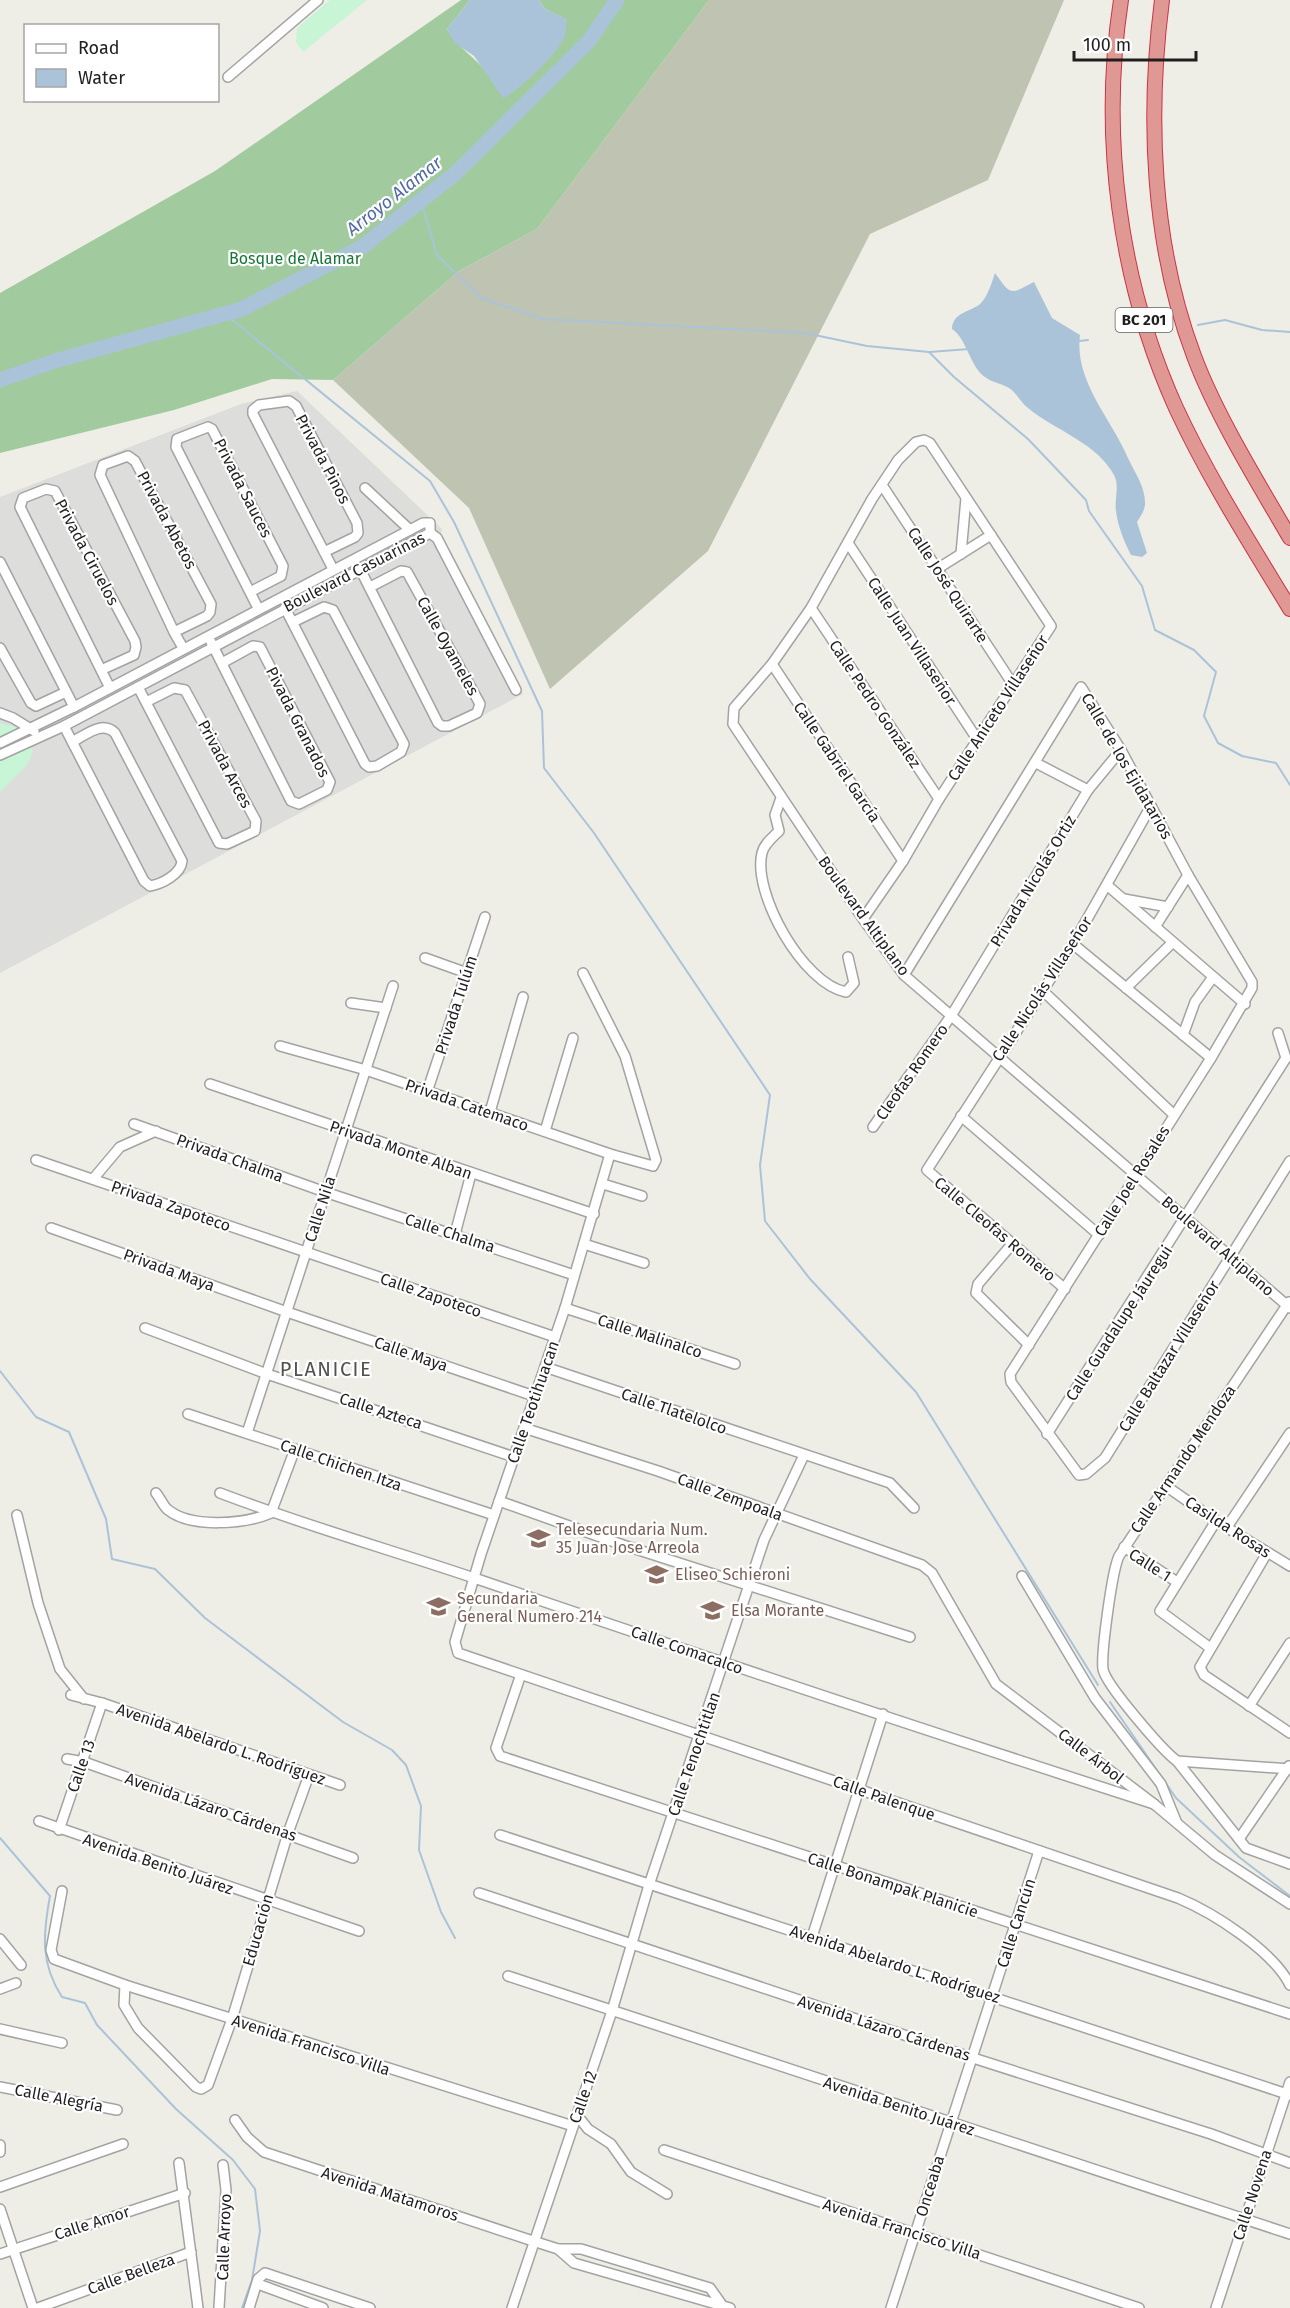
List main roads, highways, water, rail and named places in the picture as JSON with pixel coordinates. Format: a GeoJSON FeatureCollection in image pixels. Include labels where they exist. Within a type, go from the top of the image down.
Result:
{"type":"FeatureCollection","features":[{"type":"Feature","properties":{"kind":"highway","name":"BC 201"},"geometry":{"type":"LineString","coordinates":[[1121,0],[1113,75],[1112,128],[1126,251],[1139,305],[1155,357],[1186,428],[1290,609]]}},
{"type":"Feature","properties":{"kind":"highway","name":"BC 201"},"geometry":{"type":"LineString","coordinates":[[1162,0],[1157,41],[1154,128],[1166,256],[1177,307],[1195,358],[1215,401],[1290,538]]}},
{"type":"Feature","properties":{"kind":"water"},"geometry":{"type":"Polygon","coordinates":[[[470,0],[539,0],[545,9],[567,19],[564,38],[554,53],[527,80],[503,98],[474,56],[455,43],[447,29],[470,0]]]}},
{"type":"Feature","properties":{"kind":"water"},"geometry":{"type":"Polygon","coordinates":[[[995,273],[1008,290],[1012,291],[1034,282],[1052,318],[1080,335],[1080,352],[1088,384],[1121,443],[1144,493],[1144,508],[1137,522],[1147,553],[1142,557],[1131,555],[1122,534],[1116,511],[1116,479],[1107,464],[1087,446],[1028,408],[1009,388],[985,377],[952,329],[955,319],[983,301],[995,273]]]}},
{"type":"Feature","properties":{"kind":"waterway","name":"Arroyo Alamar"},"geometry":{"type":"LineString","coordinates":[[0,380],[55,361],[242,309],[362,247],[456,173],[589,41],[617,0]]}},
{"type":"Feature","properties":{"kind":"waterway"},"geometry":{"type":"LineString","coordinates":[[421,201],[437,255],[481,298],[543,319],[805,333],[867,346],[929,352],[954,377],[1028,439],[1086,500],[1089,511],[1142,586],[1155,630],[1194,650],[1216,672],[1204,716],[1218,743],[1242,756],[1276,763],[1290,785]]}},
{"type":"Feature","properties":{"kind":"waterway"},"geometry":{"type":"LineString","coordinates":[[225,314],[430,481],[454,522],[542,711],[544,768],[594,833],[770,1095],[760,1165],[765,1221],[810,1279],[916,1392],[1098,1685]]}},
{"type":"Feature","properties":{"kind":"waterway"},"geometry":{"type":"LineString","coordinates":[[1198,325],[1225,320],[1262,330],[1290,332]]}},
{"type":"Feature","properties":{"kind":"waterway"},"geometry":{"type":"LineString","coordinates":[[1079,341],[1088,340]]}},
{"type":"Feature","properties":{"kind":"waterway"},"geometry":{"type":"LineString","coordinates":[[930,352],[969,349]]}},
{"type":"Feature","properties":{"kind":"waterway"},"geometry":{"type":"LineString","coordinates":[[0,1371],[36,1417],[69,1432],[106,1519],[112,1559],[155,1569],[205,1618],[343,1722],[392,1750],[406,1765],[421,1806],[419,1850],[441,1912],[455,1938]]}},
{"type":"Feature","properties":{"kind":"waterway"},"geometry":{"type":"LineString","coordinates":[[1110,1702],[1176,1798],[1239,1857],[1290,1896]]}},
{"type":"Feature","properties":{"kind":"waterway"},"geometry":{"type":"LineString","coordinates":[[0,1838],[50,1896],[45,1948],[50,1972],[62,1997],[85,2003],[97,2025],[176,2109],[233,2160],[255,2189],[260,2231],[252,2280],[242,2308]]}},
{"type":"Feature","properties":{"kind":"place","name":"Telesecundaria Num. 35 Juan Jose Arreola"},"geometry":{"type":"Point","coordinates":[538,1538]}},
{"type":"Feature","properties":{"kind":"place","name":"Eliseo Schieroni"},"geometry":{"type":"Point","coordinates":[657,1574]}},
{"type":"Feature","properties":{"kind":"place","name":"Secundaria General Numero 214"},"geometry":{"type":"Point","coordinates":[439,1607]}},
{"type":"Feature","properties":{"kind":"place","name":"Elsa Morante"},"geometry":{"type":"Point","coordinates":[713,1610]}},
{"type":"Feature","properties":{"kind":"district","name":"PLANICIE"},"geometry":{"type":"Point","coordinates":[326,1369]}},
{"type":"Feature","properties":{"kind":"park label","name":"Bosque de Alamar"},"geometry":{"type":"Point","coordinates":[295,258]}}]}
